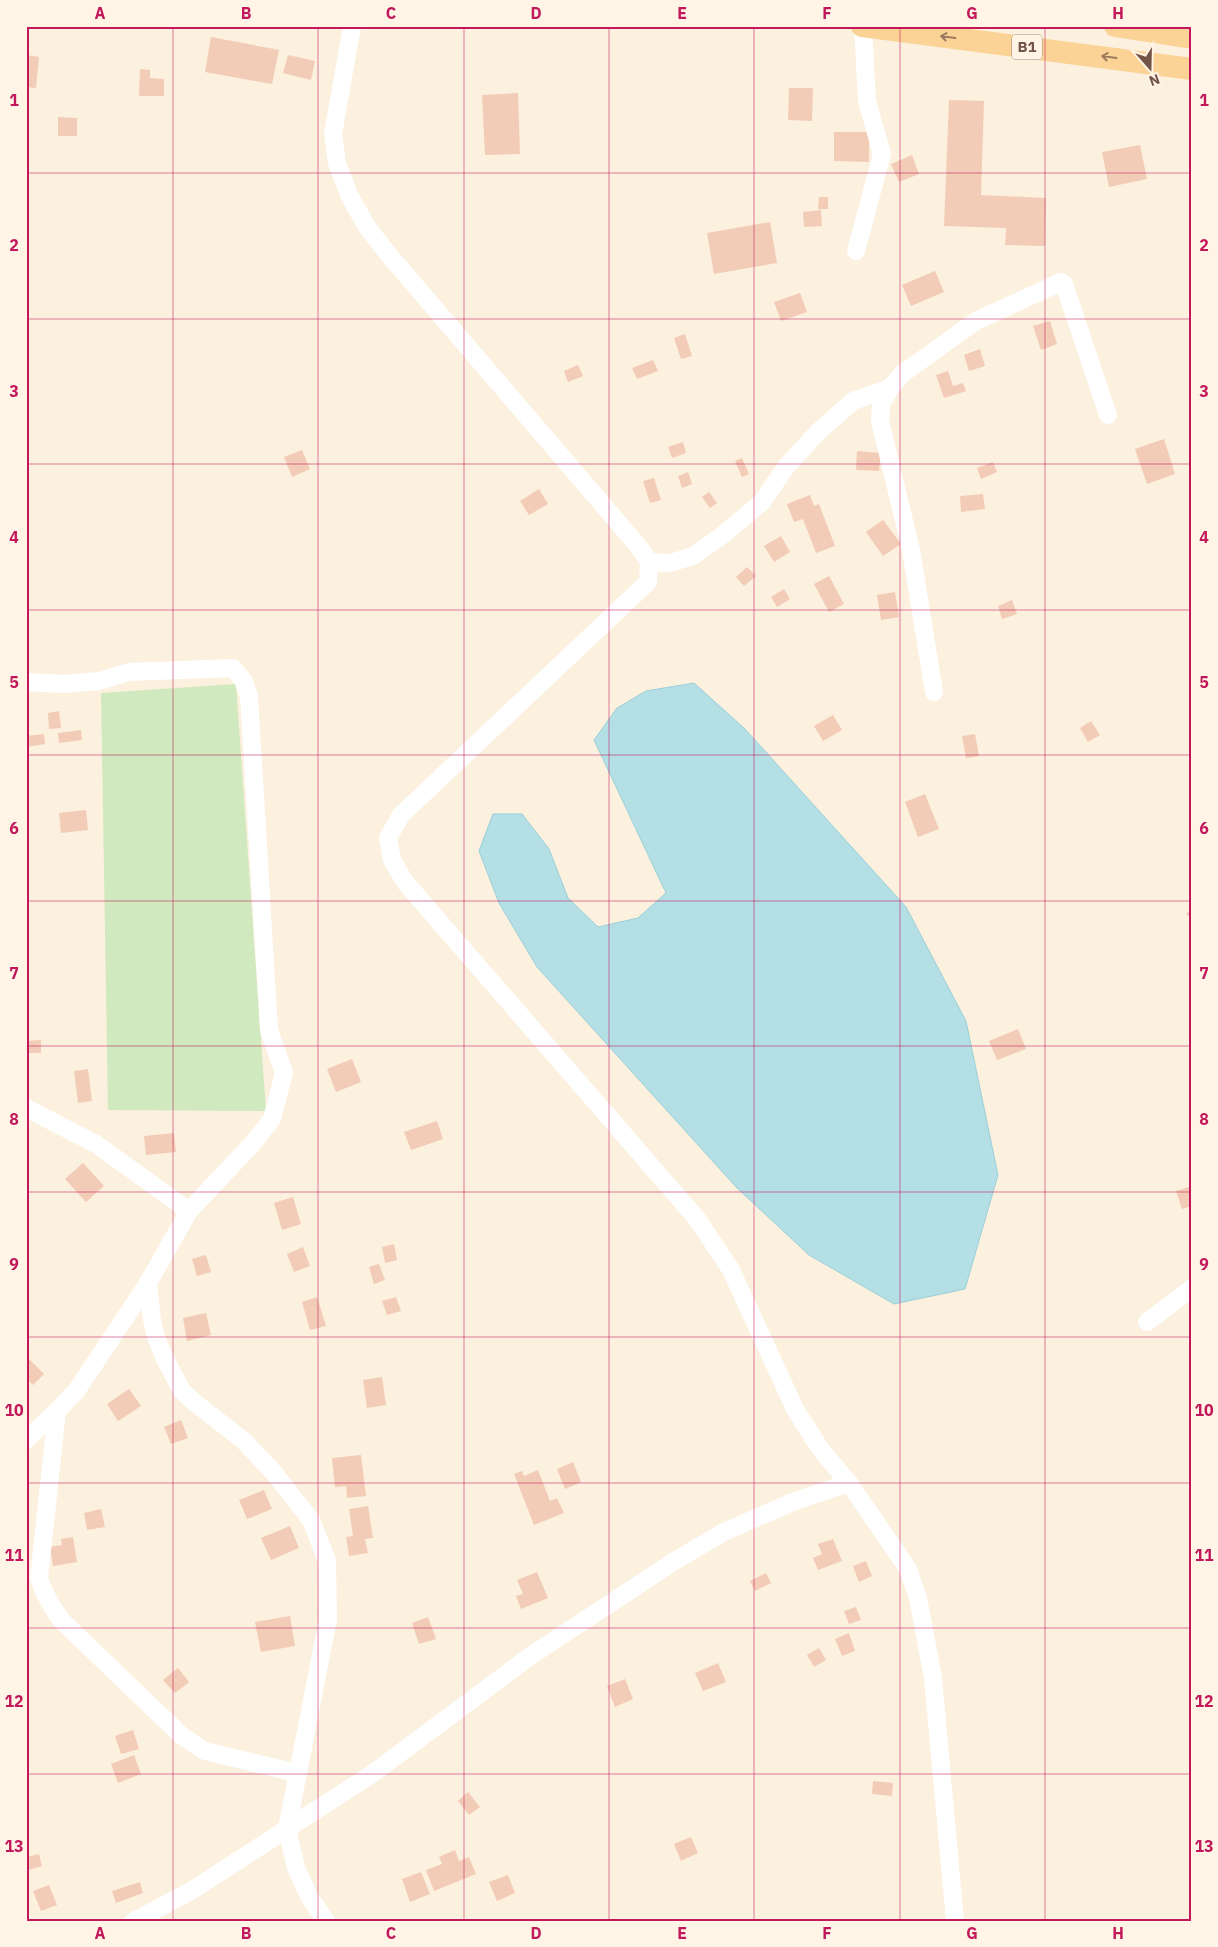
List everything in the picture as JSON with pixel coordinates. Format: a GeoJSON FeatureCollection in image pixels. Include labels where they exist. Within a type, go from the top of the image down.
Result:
{"type":"FeatureCollection","features":[{"type":"Feature","properties":{"kind":"main road","name":"B1"},"geometry":{"type":"LineString","coordinates":[[862,26],[1192,69]]}},
{"type":"Feature","properties":{"kind":"main road"},"geometry":{"type":"LineString","coordinates":[[1115,26],[1192,38]]}},
{"type":"Feature","properties":{"kind":"street"},"geometry":{"type":"LineString","coordinates":[[352,26],[333,134],[337,163],[349,195],[367,227],[389,255],[640,547],[649,562],[648,582],[401,815],[388,838],[392,860],[405,882],[698,1220],[731,1270],[795,1409],[821,1450],[849,1483],[908,1569],[918,1598],[933,1678],[955,1921]]}},
{"type":"Feature","properties":{"kind":"street"},"geometry":{"type":"LineString","coordinates":[[856,251],[882,154],[867,101],[862,26]]}},
{"type":"Feature","properties":{"kind":"street"},"geometry":{"type":"LineString","coordinates":[[934,692],[911,550],[880,421],[881,404],[890,388],[902,374],[976,320],[1057,282],[1061,282],[1064,284],[1108,414]]}},
{"type":"Feature","properties":{"kind":"street"},"geometry":{"type":"LineString","coordinates":[[649,562],[670,563],[693,556],[724,534],[762,502],[786,467],[817,433],[853,401],[890,388]]}},
{"type":"Feature","properties":{"kind":"street"},"geometry":{"type":"LineString","coordinates":[[26,682],[64,684],[99,681],[129,672],[233,668],[243,680],[249,696],[269,1030],[284,1073],[272,1119],[254,1142],[189,1210],[148,1283],[77,1390],[57,1412],[26,1440]]}},
{"type":"Feature","properties":{"kind":"street"},"geometry":{"type":"LineString","coordinates":[[26,1108],[96,1144],[189,1210]]}},
{"type":"Feature","properties":{"kind":"street"},"geometry":{"type":"LineString","coordinates":[[148,1283],[156,1337],[182,1391],[244,1441],[274,1473],[310,1520],[327,1561],[328,1619],[287,1829],[296,1868],[310,1898],[326,1921]]}},
{"type":"Feature","properties":{"kind":"street"},"geometry":{"type":"LineString","coordinates":[[1148,1322],[1192,1288]]}},
{"type":"Feature","properties":{"kind":"street"},"geometry":{"type":"LineString","coordinates":[[57,1412],[39,1578],[44,1595],[52,1608],[61,1620],[193,1744],[205,1751],[297,1773]]}},
{"type":"Feature","properties":{"kind":"street"},"geometry":{"type":"LineString","coordinates":[[134,1921],[191,1891],[372,1774],[529,1657],[673,1562],[733,1528],[795,1501],[849,1483]]}},
{"type":"Feature","properties":{"kind":"green space"},"geometry":{"type":"Polygon","coordinates":[[[236,684],[266,1111],[108,1110],[101,693],[236,684]]]}},
{"type":"Feature","properties":{"kind":"water"},"geometry":{"type":"Polygon","coordinates":[[[694,683],[745,729],[906,907],[966,1021],[998,1175],[965,1289],[894,1304],[809,1255],[737,1188],[537,967],[499,903],[479,851],[493,814],[522,814],[549,849],[568,898],[598,927],[638,918],[666,893],[594,740],[617,708],[646,691],[694,683]]]}},
{"type":"Feature","properties":{"kind":"building"},"geometry":{"type":"Polygon","coordinates":[[[211,37],[279,50],[272,84],[205,72],[211,37]]]}},
{"type":"Feature","properties":{"kind":"building"},"geometry":{"type":"Polygon","coordinates":[[[26,55],[39,57],[36,88],[26,87],[26,55]]]}},
{"type":"Feature","properties":{"kind":"building"},"geometry":{"type":"Polygon","coordinates":[[[288,55],[315,61],[311,80],[283,73],[288,55]]]}},
{"type":"Feature","properties":{"kind":"building"},"geometry":{"type":"Polygon","coordinates":[[[140,69],[150,70],[150,78],[164,79],[164,96],[139,96],[140,69]]]}},
{"type":"Feature","properties":{"kind":"building"},"geometry":{"type":"Polygon","coordinates":[[[789,88],[813,88],[812,121],[788,120],[789,88]]]}},
{"type":"Feature","properties":{"kind":"building"},"geometry":{"type":"Polygon","coordinates":[[[518,93],[520,154],[485,155],[482,95],[518,93]]]}},
{"type":"Feature","properties":{"kind":"building"},"geometry":{"type":"Polygon","coordinates":[[[949,100],[984,101],[981,195],[1046,198],[1045,246],[1005,245],[1006,228],[944,226],[949,100]]]}},
{"type":"Feature","properties":{"kind":"building"},"geometry":{"type":"Polygon","coordinates":[[[58,117],[77,118],[77,136],[58,136],[58,117]]]}},
{"type":"Feature","properties":{"kind":"building"},"geometry":{"type":"Polygon","coordinates":[[[834,132],[869,132],[869,162],[834,161],[834,132]]]}},
{"type":"Feature","properties":{"kind":"building"},"geometry":{"type":"Polygon","coordinates":[[[1140,145],[1147,179],[1109,187],[1102,152],[1140,145]]]}},
{"type":"Feature","properties":{"kind":"building"},"geometry":{"type":"Polygon","coordinates":[[[912,155],[919,174],[899,182],[891,164],[912,155]]]}},
{"type":"Feature","properties":{"kind":"building"},"geometry":{"type":"Polygon","coordinates":[[[819,197],[828,197],[828,209],[818,209],[819,197]]]}},
{"type":"Feature","properties":{"kind":"building"},"geometry":{"type":"Polygon","coordinates":[[[821,210],[822,226],[804,227],[803,212],[821,210]]]}},
{"type":"Feature","properties":{"kind":"building"},"geometry":{"type":"Polygon","coordinates":[[[770,222],[777,263],[714,274],[707,233],[770,222]]]}},
{"type":"Feature","properties":{"kind":"building"},"geometry":{"type":"Polygon","coordinates":[[[935,271],[944,292],[911,306],[902,285],[935,271]]]}},
{"type":"Feature","properties":{"kind":"building"},"geometry":{"type":"Polygon","coordinates":[[[800,293],[807,312],[781,321],[774,302],[800,293]]]}},
{"type":"Feature","properties":{"kind":"building"},"geometry":{"type":"Polygon","coordinates":[[[1050,321],[1057,344],[1041,350],[1033,326],[1050,321]]]}},
{"type":"Feature","properties":{"kind":"building"},"geometry":{"type":"Polygon","coordinates":[[[685,334],[692,356],[681,359],[674,338],[685,334]]]}},
{"type":"Feature","properties":{"kind":"building"},"geometry":{"type":"Polygon","coordinates":[[[980,349],[985,366],[969,371],[964,355],[980,349]]]}},
{"type":"Feature","properties":{"kind":"building"},"geometry":{"type":"Polygon","coordinates":[[[653,360],[658,371],[637,379],[632,368],[653,360]]]}},
{"type":"Feature","properties":{"kind":"building"},"geometry":{"type":"Polygon","coordinates":[[[578,365],[583,376],[568,382],[564,371],[578,365]]]}},
{"type":"Feature","properties":{"kind":"building"},"geometry":{"type":"Polygon","coordinates":[[[948,371],[953,386],[963,383],[966,391],[944,398],[936,375],[948,371]]]}},
{"type":"Feature","properties":{"kind":"building"},"geometry":{"type":"Polygon","coordinates":[[[1164,439],[1175,474],[1147,484],[1135,449],[1164,439]]]}},
{"type":"Feature","properties":{"kind":"building"},"geometry":{"type":"Polygon","coordinates":[[[683,442],[686,453],[672,458],[668,447],[683,442]]]}},
{"type":"Feature","properties":{"kind":"building"},"geometry":{"type":"Polygon","coordinates":[[[302,450],[310,469],[292,477],[284,457],[302,450]]]}},
{"type":"Feature","properties":{"kind":"building"},"geometry":{"type":"Polygon","coordinates":[[[857,451],[881,453],[879,471],[856,470],[857,451]]]}},
{"type":"Feature","properties":{"kind":"building"},"geometry":{"type":"Polygon","coordinates":[[[742,458],[749,474],[742,477],[735,461],[742,458]]]}},
{"type":"Feature","properties":{"kind":"building"},"geometry":{"type":"Polygon","coordinates":[[[993,462],[997,472],[981,479],[977,468],[993,462]]]}},
{"type":"Feature","properties":{"kind":"building"},"geometry":{"type":"Polygon","coordinates":[[[688,472],[692,484],[682,488],[678,476],[688,472]]]}},
{"type":"Feature","properties":{"kind":"building"},"geometry":{"type":"Polygon","coordinates":[[[654,478],[661,500],[650,503],[643,481],[654,478]]]}},
{"type":"Feature","properties":{"kind":"building"},"geometry":{"type":"Polygon","coordinates":[[[539,489],[548,504],[529,515],[520,501],[539,489]]]}},
{"type":"Feature","properties":{"kind":"building"},"geometry":{"type":"Polygon","coordinates":[[[709,492],[717,503],[710,508],[702,497],[709,492]]]}},
{"type":"Feature","properties":{"kind":"building"},"geometry":{"type":"Polygon","coordinates":[[[983,494],[985,509],[961,512],[960,496],[983,494]]]}},
{"type":"Feature","properties":{"kind":"building"},"geometry":{"type":"Polygon","coordinates":[[[810,495],[814,506],[819,504],[835,546],[816,553],[803,519],[794,522],[787,504],[810,495]]]}},
{"type":"Feature","properties":{"kind":"building"},"geometry":{"type":"Polygon","coordinates":[[[883,520],[901,544],[883,556],[866,532],[883,520]]]}},
{"type":"Feature","properties":{"kind":"building"},"geometry":{"type":"Polygon","coordinates":[[[781,536],[790,552],[774,562],[764,546],[781,536]]]}},
{"type":"Feature","properties":{"kind":"building"},"geometry":{"type":"Polygon","coordinates":[[[747,567],[756,576],[744,586],[736,577],[747,567]]]}},
{"type":"Feature","properties":{"kind":"building"},"geometry":{"type":"Polygon","coordinates":[[[829,576],[844,604],[829,612],[814,584],[829,576]]]}},
{"type":"Feature","properties":{"kind":"building"},"geometry":{"type":"Polygon","coordinates":[[[784,589],[790,599],[777,607],[771,597],[784,589]]]}},
{"type":"Feature","properties":{"kind":"building"},"geometry":{"type":"Polygon","coordinates":[[[895,592],[899,617],[881,620],[877,595],[895,592]]]}},
{"type":"Feature","properties":{"kind":"building"},"geometry":{"type":"Polygon","coordinates":[[[1012,600],[1017,614],[1002,619],[998,606],[1012,600]]]}},
{"type":"Feature","properties":{"kind":"building"},"geometry":{"type":"Polygon","coordinates":[[[59,711],[61,728],[49,729],[48,713],[59,711]]]}},
{"type":"Feature","properties":{"kind":"building"},"geometry":{"type":"Polygon","coordinates":[[[833,715],[842,730],[823,741],[814,726],[833,715]]]}},
{"type":"Feature","properties":{"kind":"building"},"geometry":{"type":"Polygon","coordinates":[[[1091,721],[1100,735],[1088,742],[1080,728],[1091,721]]]}},
{"type":"Feature","properties":{"kind":"building"},"geometry":{"type":"Polygon","coordinates":[[[81,730],[82,740],[59,743],[58,733],[81,730]]]}},
{"type":"Feature","properties":{"kind":"building"},"geometry":{"type":"Polygon","coordinates":[[[44,734],[45,744],[26,747],[26,736],[44,734]]]}},
{"type":"Feature","properties":{"kind":"building"},"geometry":{"type":"Polygon","coordinates":[[[975,734],[979,756],[966,758],[962,736],[975,734]]]}},
{"type":"Feature","properties":{"kind":"building"},"geometry":{"type":"Polygon","coordinates":[[[925,794],[939,829],[918,837],[905,802],[925,794]]]}},
{"type":"Feature","properties":{"kind":"building"},"geometry":{"type":"Polygon","coordinates":[[[86,810],[88,830],[61,833],[59,813],[86,810]]]}},
{"type":"Feature","properties":{"kind":"building"},"geometry":{"type":"Polygon","coordinates":[[[1192,908],[1192,919],[1186,914],[1192,908]]]}},
{"type":"Feature","properties":{"kind":"building"},"geometry":{"type":"Polygon","coordinates":[[[1018,1029],[1026,1049],[997,1060],[989,1041],[1018,1029]]]}},
{"type":"Feature","properties":{"kind":"building"},"geometry":{"type":"Polygon","coordinates":[[[41,1040],[41,1053],[26,1053],[26,1041],[41,1040]]]}},
{"type":"Feature","properties":{"kind":"building"},"geometry":{"type":"Polygon","coordinates":[[[352,1059],[361,1082],[336,1092],[327,1069],[352,1059]]]}},
{"type":"Feature","properties":{"kind":"building"},"geometry":{"type":"Polygon","coordinates":[[[88,1069],[92,1101],[78,1103],[74,1071],[88,1069]]]}},
{"type":"Feature","properties":{"kind":"building"},"geometry":{"type":"Polygon","coordinates":[[[437,1121],[443,1139],[411,1150],[404,1132],[437,1121]]]}},
{"type":"Feature","properties":{"kind":"building"},"geometry":{"type":"Polygon","coordinates":[[[174,1133],[176,1152],[146,1155],[144,1136],[174,1133]]]}},
{"type":"Feature","properties":{"kind":"building"},"geometry":{"type":"Polygon","coordinates":[[[83,1163],[104,1186],[86,1202],[65,1179],[83,1163]]]}},
{"type":"Feature","properties":{"kind":"building"},"geometry":{"type":"Polygon","coordinates":[[[1192,1186],[1192,1206],[1182,1209],[1176,1191],[1192,1186]]]}},
{"type":"Feature","properties":{"kind":"building"},"geometry":{"type":"Polygon","coordinates":[[[293,1197],[301,1224],[282,1230],[274,1203],[293,1197]]]}},
{"type":"Feature","properties":{"kind":"building"},"geometry":{"type":"Polygon","coordinates":[[[394,1244],[397,1260],[385,1263],[382,1247],[394,1244]]]}},
{"type":"Feature","properties":{"kind":"building"},"geometry":{"type":"Polygon","coordinates":[[[303,1247],[310,1266],[294,1272],[287,1254],[303,1247]]]}},
{"type":"Feature","properties":{"kind":"building"},"geometry":{"type":"Polygon","coordinates":[[[206,1255],[211,1272],[197,1276],[192,1259],[206,1255]]]}},
{"type":"Feature","properties":{"kind":"building"},"geometry":{"type":"Polygon","coordinates":[[[379,1264],[385,1280],[374,1284],[369,1267],[379,1264]]]}},
{"type":"Feature","properties":{"kind":"building"},"geometry":{"type":"Polygon","coordinates":[[[317,1297],[326,1326],[310,1330],[302,1302],[317,1297]]]}},
{"type":"Feature","properties":{"kind":"building"},"geometry":{"type":"Polygon","coordinates":[[[396,1297],[401,1311],[387,1315],[382,1301],[396,1297]]]}},
{"type":"Feature","properties":{"kind":"building"},"geometry":{"type":"Polygon","coordinates":[[[206,1313],[211,1335],[187,1341],[183,1318],[206,1313]]]}},
{"type":"Feature","properties":{"kind":"building"},"geometry":{"type":"Polygon","coordinates":[[[29,1359],[44,1374],[33,1385],[26,1378],[26,1362],[29,1359]]]}},
{"type":"Feature","properties":{"kind":"building"},"geometry":{"type":"Polygon","coordinates":[[[382,1377],[386,1405],[367,1408],[363,1380],[382,1377]]]}},
{"type":"Feature","properties":{"kind":"building"},"geometry":{"type":"Polygon","coordinates":[[[129,1389],[141,1406],[118,1421],[107,1404],[129,1389]]]}},
{"type":"Feature","properties":{"kind":"building"},"geometry":{"type":"Polygon","coordinates":[[[181,1420],[188,1438],[171,1444],[164,1427],[181,1420]]]}},
{"type":"Feature","properties":{"kind":"building"},"geometry":{"type":"Polygon","coordinates":[[[361,1455],[366,1496],[347,1498],[346,1486],[335,1487],[332,1458],[361,1455]]]}},
{"type":"Feature","properties":{"kind":"building"},"geometry":{"type":"Polygon","coordinates":[[[573,1462],[581,1482],[565,1489],[557,1469],[573,1462]]]}},
{"type":"Feature","properties":{"kind":"building"},"geometry":{"type":"Polygon","coordinates":[[[538,1470],[550,1501],[557,1498],[564,1513],[534,1525],[514,1474],[522,1471],[524,1476],[538,1470]]]}},
{"type":"Feature","properties":{"kind":"building"},"geometry":{"type":"Polygon","coordinates":[[[264,1490],[272,1509],[247,1519],[239,1500],[264,1490]]]}},
{"type":"Feature","properties":{"kind":"building"},"geometry":{"type":"Polygon","coordinates":[[[368,1506],[373,1538],[365,1539],[368,1553],[349,1556],[346,1537],[353,1536],[349,1509],[368,1506]]]}},
{"type":"Feature","properties":{"kind":"building"},"geometry":{"type":"Polygon","coordinates":[[[101,1509],[105,1527],[87,1530],[84,1513],[101,1509]]]}},
{"type":"Feature","properties":{"kind":"building"},"geometry":{"type":"Polygon","coordinates":[[[290,1526],[299,1548],[271,1560],[261,1538],[290,1526]]]}},
{"type":"Feature","properties":{"kind":"building"},"geometry":{"type":"Polygon","coordinates":[[[73,1537],[77,1562],[53,1566],[50,1547],[62,1545],[61,1539],[73,1537]]]}},
{"type":"Feature","properties":{"kind":"building"},"geometry":{"type":"Polygon","coordinates":[[[833,1539],[842,1561],[818,1570],[813,1558],[822,1554],[818,1544],[833,1539]]]}},
{"type":"Feature","properties":{"kind":"building"},"geometry":{"type":"Polygon","coordinates":[[[866,1561],[872,1576],[859,1582],[853,1566],[866,1561]]]}},
{"type":"Feature","properties":{"kind":"building"},"geometry":{"type":"Polygon","coordinates":[[[537,1572],[548,1598],[521,1609],[516,1596],[523,1594],[517,1580],[537,1572]]]}},
{"type":"Feature","properties":{"kind":"building"},"geometry":{"type":"Polygon","coordinates":[[[766,1573],[771,1583],[755,1591],[750,1581],[766,1573]]]}},
{"type":"Feature","properties":{"kind":"building"},"geometry":{"type":"Polygon","coordinates":[[[856,1607],[861,1620],[849,1624],[844,1611],[856,1607]]]}},
{"type":"Feature","properties":{"kind":"building"},"geometry":{"type":"Polygon","coordinates":[[[290,1616],[295,1646],[261,1652],[255,1622],[290,1616]]]}},
{"type":"Feature","properties":{"kind":"building"},"geometry":{"type":"Polygon","coordinates":[[[428,1617],[436,1639],[419,1644],[412,1623],[428,1617]]]}},
{"type":"Feature","properties":{"kind":"building"},"geometry":{"type":"Polygon","coordinates":[[[849,1633],[855,1651],[842,1656],[835,1639],[849,1633]]]}},
{"type":"Feature","properties":{"kind":"building"},"geometry":{"type":"Polygon","coordinates":[[[819,1648],[826,1660],[814,1667],[807,1655],[819,1648]]]}},
{"type":"Feature","properties":{"kind":"building"},"geometry":{"type":"Polygon","coordinates":[[[718,1663],[726,1682],[703,1691],[695,1673],[718,1663]]]}},
{"type":"Feature","properties":{"kind":"building"},"geometry":{"type":"Polygon","coordinates":[[[178,1668],[189,1682],[175,1693],[163,1680],[178,1668]]]}},
{"type":"Feature","properties":{"kind":"building"},"geometry":{"type":"Polygon","coordinates":[[[625,1679],[633,1699],[615,1707],[607,1686],[625,1679]]]}},
{"type":"Feature","properties":{"kind":"building"},"geometry":{"type":"Polygon","coordinates":[[[133,1730],[139,1749],[121,1754],[115,1736],[133,1730]]]}},
{"type":"Feature","properties":{"kind":"building"},"geometry":{"type":"Polygon","coordinates":[[[134,1755],[141,1774],[118,1783],[111,1764],[134,1755]]]}},
{"type":"Feature","properties":{"kind":"building"},"geometry":{"type":"Polygon","coordinates":[[[873,1781],[893,1783],[892,1796],[872,1794],[873,1781]]]}},
{"type":"Feature","properties":{"kind":"building"},"geometry":{"type":"Polygon","coordinates":[[[468,1792],[480,1807],[469,1815],[458,1801],[468,1792]]]}},
{"type":"Feature","properties":{"kind":"building"},"geometry":{"type":"Polygon","coordinates":[[[691,1837],[698,1853],[681,1861],[674,1844],[691,1837]]]}},
{"type":"Feature","properties":{"kind":"building"},"geometry":{"type":"Polygon","coordinates":[[[455,1850],[459,1861],[469,1857],[476,1874],[434,1891],[426,1870],[442,1864],[439,1857],[455,1850]]]}},
{"type":"Feature","properties":{"kind":"building"},"geometry":{"type":"Polygon","coordinates":[[[39,1854],[42,1866],[28,1870],[26,1857],[39,1854]]]}},
{"type":"Feature","properties":{"kind":"building"},"geometry":{"type":"Polygon","coordinates":[[[421,1872],[430,1894],[410,1902],[402,1879],[421,1872]]]}},
{"type":"Feature","properties":{"kind":"building"},"geometry":{"type":"Polygon","coordinates":[[[508,1875],[515,1893],[497,1901],[489,1882],[508,1875]]]}},
{"type":"Feature","properties":{"kind":"building"},"geometry":{"type":"Polygon","coordinates":[[[140,1882],[143,1893],[116,1903],[112,1891],[140,1882]]]}},
{"type":"Feature","properties":{"kind":"building"},"geometry":{"type":"Polygon","coordinates":[[[49,1885],[57,1905],[41,1911],[33,1891],[49,1885]]]}}]}
